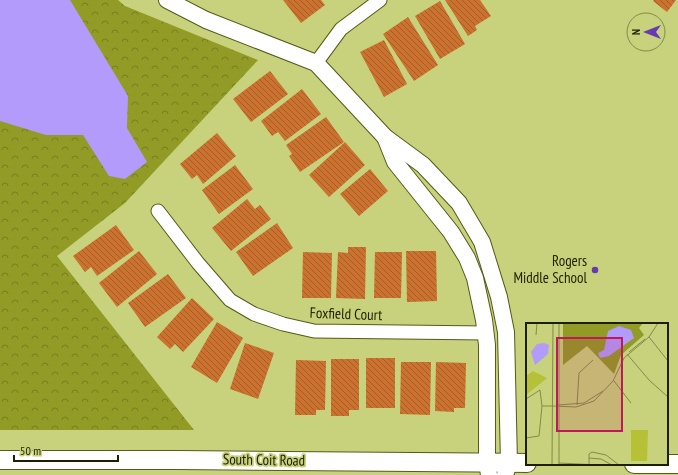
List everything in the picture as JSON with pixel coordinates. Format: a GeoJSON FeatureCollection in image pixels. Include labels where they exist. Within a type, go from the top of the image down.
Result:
{"type":"FeatureCollection","features":[{"type":"Feature","properties":{"kind":"main road","name":"South Coit Road"},"geometry":{"type":"LineString","coordinates":[[0,460],[179,460],[488,469],[514,467]]}},
{"type":"Feature","properties":{"kind":"street"},"geometry":{"type":"LineString","coordinates":[[167,0],[206,20],[316,63],[385,137],[423,165],[459,203],[482,242],[499,297],[506,332],[514,467]]}},
{"type":"Feature","properties":{"kind":"street"},"geometry":{"type":"LineString","coordinates":[[316,63],[341,29],[380,0]]}},
{"type":"Feature","properties":{"kind":"street"},"geometry":{"type":"LineString","coordinates":[[385,137],[395,162],[451,232],[466,258],[475,278],[486,333],[488,364],[488,469]]}},
{"type":"Feature","properties":{"kind":"street","name":"Foxfield Court"},"geometry":{"type":"LineString","coordinates":[[158,211],[198,263],[230,300],[254,314],[283,324],[314,331],[486,333]]}},
{"type":"Feature","properties":{"kind":"street"},"geometry":{"type":"LineString","coordinates":[[486,333],[506,332]]}},
{"type":"Feature","properties":{"kind":"green space"},"geometry":{"type":"Polygon","coordinates":[[[0,0],[118,0],[125,6],[258,60],[125,203],[57,256],[194,430],[0,430],[0,0]]]}},
{"type":"Feature","properties":{"kind":"shaded area"},"geometry":{"type":"Polygon","coordinates":[[[0,0],[70,0],[128,96],[127,128],[147,162],[125,179],[109,176],[83,135],[46,135],[0,121],[0,0]]]}},
{"type":"Feature","properties":{"kind":"building"},"geometry":{"type":"Polygon","coordinates":[[[283,0],[321,0],[325,5],[301,23],[283,0]]]}},
{"type":"Feature","properties":{"kind":"building"},"geometry":{"type":"Polygon","coordinates":[[[445,0],[480,0],[491,16],[475,26],[477,30],[468,36],[445,0]]]}},
{"type":"Feature","properties":{"kind":"building"},"geometry":{"type":"Polygon","coordinates":[[[676,0],[667,12],[653,1],[676,0]]]}},
{"type":"Feature","properties":{"kind":"building"},"geometry":{"type":"Polygon","coordinates":[[[440,1],[465,44],[440,59],[415,16],[440,1]]]}},
{"type":"Feature","properties":{"kind":"building"},"geometry":{"type":"Polygon","coordinates":[[[408,17],[438,65],[414,81],[383,34],[408,17]]]}},
{"type":"Feature","properties":{"kind":"building"},"geometry":{"type":"Polygon","coordinates":[[[384,40],[407,84],[384,97],[360,52],[384,40]]]}},
{"type":"Feature","properties":{"kind":"building"},"geometry":{"type":"Polygon","coordinates":[[[270,71],[288,94],[251,122],[233,99],[270,71]]]}},
{"type":"Feature","properties":{"kind":"building"},"geometry":{"type":"Polygon","coordinates":[[[302,89],[321,114],[285,141],[278,132],[272,136],[261,121],[302,89]]]}},
{"type":"Feature","properties":{"kind":"building"},"geometry":{"type":"Polygon","coordinates":[[[326,117],[344,142],[300,172],[289,156],[292,154],[286,145],[326,117]]]}},
{"type":"Feature","properties":{"kind":"building"},"geometry":{"type":"Polygon","coordinates":[[[217,133],[236,156],[203,184],[197,175],[192,179],[180,164],[217,133]]]}},
{"type":"Feature","properties":{"kind":"building"},"geometry":{"type":"Polygon","coordinates":[[[345,142],[365,165],[329,197],[309,175],[345,142]]]}},
{"type":"Feature","properties":{"kind":"building"},"geometry":{"type":"Polygon","coordinates":[[[235,165],[253,189],[219,214],[202,190],[235,165]]]}},
{"type":"Feature","properties":{"kind":"building"},"geometry":{"type":"Polygon","coordinates":[[[370,169],[388,191],[359,216],[340,194],[370,169]]]}},
{"type":"Feature","properties":{"kind":"building"},"geometry":{"type":"Polygon","coordinates":[[[247,199],[255,209],[260,205],[271,219],[231,251],[212,228],[247,199]]]}},
{"type":"Feature","properties":{"kind":"building"},"geometry":{"type":"Polygon","coordinates":[[[277,223],[293,248],[253,276],[236,252],[277,223]]]}},
{"type":"Feature","properties":{"kind":"building"},"geometry":{"type":"Polygon","coordinates":[[[116,225],[134,250],[97,276],[91,267],[85,272],[73,256],[116,225]]]}},
{"type":"Feature","properties":{"kind":"building"},"geometry":{"type":"Polygon","coordinates":[[[348,247],[366,247],[365,299],[336,298],[338,252],[348,253],[348,247]]]}},
{"type":"Feature","properties":{"kind":"building"},"geometry":{"type":"Polygon","coordinates":[[[139,251],[157,274],[117,307],[99,283],[139,251]]]}},
{"type":"Feature","properties":{"kind":"building"},"geometry":{"type":"Polygon","coordinates":[[[406,251],[436,251],[437,301],[407,302],[406,251]]]}},
{"type":"Feature","properties":{"kind":"building"},"geometry":{"type":"Polygon","coordinates":[[[303,252],[332,253],[331,298],[302,298],[303,252]]]}},
{"type":"Feature","properties":{"kind":"building"},"geometry":{"type":"Polygon","coordinates":[[[375,252],[402,252],[401,298],[374,298],[375,252]]]}},
{"type":"Feature","properties":{"kind":"building"},"geometry":{"type":"Polygon","coordinates":[[[168,274],[186,298],[145,327],[128,303],[168,274]]]}},
{"type":"Feature","properties":{"kind":"building"},"geometry":{"type":"Polygon","coordinates":[[[192,298],[214,319],[183,352],[175,344],[170,349],[157,337],[192,298]]]}},
{"type":"Feature","properties":{"kind":"building"},"geometry":{"type":"Polygon","coordinates":[[[217,322],[243,338],[217,383],[191,367],[217,322]]]}},
{"type":"Feature","properties":{"kind":"building"},"geometry":{"type":"Polygon","coordinates":[[[245,343],[274,353],[258,399],[230,389],[245,343]]]}},
{"type":"Feature","properties":{"kind":"building"},"geometry":{"type":"Polygon","coordinates":[[[366,358],[395,358],[395,408],[366,408],[366,358]]]}},
{"type":"Feature","properties":{"kind":"building"},"geometry":{"type":"Polygon","coordinates":[[[331,359],[359,359],[359,410],[349,410],[349,416],[331,416],[331,359]]]}},
{"type":"Feature","properties":{"kind":"building"},"geometry":{"type":"Polygon","coordinates":[[[296,360],[326,361],[325,410],[316,410],[316,415],[295,415],[296,360]]]}},
{"type":"Feature","properties":{"kind":"building"},"geometry":{"type":"Polygon","coordinates":[[[401,362],[431,362],[430,415],[400,414],[401,362]]]}},
{"type":"Feature","properties":{"kind":"building"},"geometry":{"type":"Polygon","coordinates":[[[436,362],[466,363],[465,408],[454,408],[454,412],[435,411],[436,362]]]}},
{"type":"Feature","properties":{"kind":"place","name":"Rogers Middle School"},"geometry":{"type":"Point","coordinates":[595,270]}}]}
